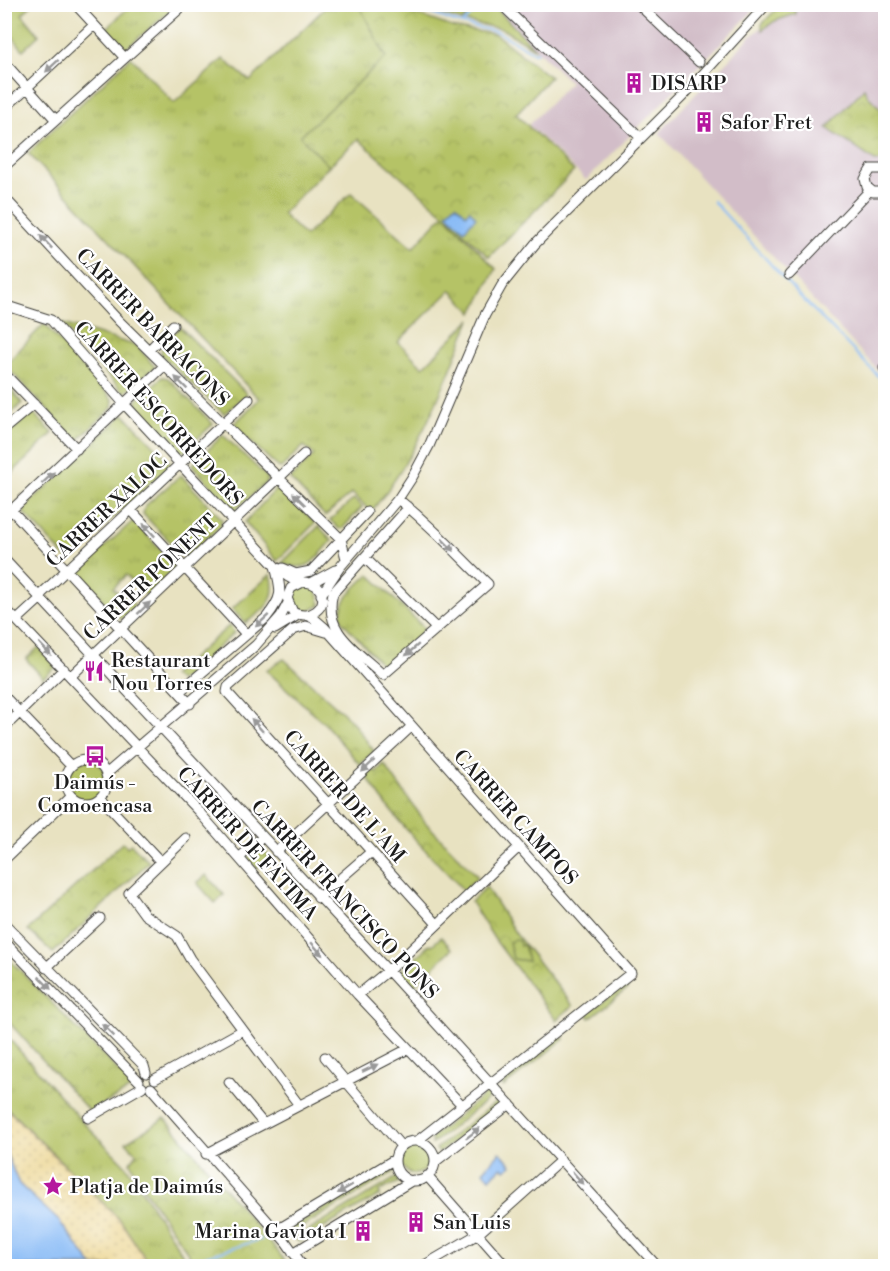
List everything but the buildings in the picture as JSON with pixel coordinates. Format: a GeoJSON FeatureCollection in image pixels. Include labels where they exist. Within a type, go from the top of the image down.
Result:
{"type":"FeatureCollection","features":[{"type":"Feature","properties":{"kind":"street"},"geometry":{"type":"LineString","coordinates":[[75,4],[124,57]]}},
{"type":"Feature","properties":{"kind":"street"},"geometry":{"type":"LineString","coordinates":[[505,4],[507,10],[541,45],[640,137]]}},
{"type":"Feature","properties":{"kind":"street"},"geometry":{"type":"LineString","coordinates":[[638,4],[699,62]]}},
{"type":"Feature","properties":{"kind":"street"},"geometry":{"type":"LineString","coordinates":[[375,687],[330,628],[319,609],[321,595],[343,563],[398,498],[429,446],[484,315],[502,285],[535,244],[749,27],[767,5]]}},
{"type":"Feature","properties":{"kind":"street"},"geometry":{"type":"LineString","coordinates":[[4,167],[178,6]]}},
{"type":"Feature","properties":{"kind":"street"},"geometry":{"type":"LineString","coordinates":[[4,109],[94,25]]}},
{"type":"Feature","properties":{"kind":"street"},"geometry":{"type":"LineString","coordinates":[[4,62],[55,119]]}},
{"type":"Feature","properties":{"kind":"street"},"geometry":{"type":"LineString","coordinates":[[885,169],[874,168],[867,174],[866,183],[870,190],[877,194],[885,192]]}},
{"type":"Feature","properties":{"kind":"street"},"geometry":{"type":"LineString","coordinates":[[789,275],[870,190]]}},
{"type":"Feature","properties":{"kind":"street","name":"CARRER BARRACONS"},"geometry":{"type":"LineString","coordinates":[[4,197],[164,366],[341,539]]}},
{"type":"Feature","properties":{"kind":"street","name":"CARRER ESCORREDORS"},"geometry":{"type":"LineString","coordinates":[[4,305],[51,320],[124,404],[275,566],[291,579],[307,582]]}},
{"type":"Feature","properties":{"kind":"street"},"geometry":{"type":"LineString","coordinates":[[149,350],[173,325]]}},
{"type":"Feature","properties":{"kind":"street"},"geometry":{"type":"LineString","coordinates":[[8,514],[164,366]]}},
{"type":"Feature","properties":{"kind":"street"},"geometry":{"type":"LineString","coordinates":[[4,373],[77,449]]}},
{"type":"Feature","properties":{"kind":"street","name":"CARRER XALOC"},"geometry":{"type":"LineString","coordinates":[[17,620],[249,399]]}},
{"type":"Feature","properties":{"kind":"street"},"geometry":{"type":"LineString","coordinates":[[4,429],[34,404]]}},
{"type":"Feature","properties":{"kind":"street"},"geometry":{"type":"LineString","coordinates":[[279,479],[304,454]]}},
{"type":"Feature","properties":{"kind":"street","name":"CARRER PONENT"},"geometry":{"type":"LineString","coordinates":[[4,728],[122,629],[279,479]]}},
{"type":"Feature","properties":{"kind":"street"},"geometry":{"type":"LineString","coordinates":[[106,774],[190,704],[268,633],[298,615],[310,615],[330,628],[383,675],[488,584],[398,498]]}},
{"type":"Feature","properties":{"kind":"street"},"geometry":{"type":"LineString","coordinates":[[4,502],[8,514],[68,569],[190,704]]}},
{"type":"Feature","properties":{"kind":"street"},"geometry":{"type":"LineString","coordinates":[[330,628],[330,605],[333,593],[409,507]]}},
{"type":"Feature","properties":{"kind":"street"},"geometry":{"type":"LineString","coordinates":[[131,510],[246,634]]}},
{"type":"Feature","properties":{"kind":"street"},"geometry":{"type":"LineString","coordinates":[[275,566],[296,574],[311,571],[367,512]]}},
{"type":"Feature","properties":{"kind":"street"},"geometry":{"type":"LineString","coordinates":[[341,539],[343,563]]}},
{"type":"Feature","properties":{"kind":"street"},"geometry":{"type":"LineString","coordinates":[[365,558],[436,629]]}},
{"type":"Feature","properties":{"kind":"street","name":"CARRER FRANCISCO PONS"},"geometry":{"type":"LineString","coordinates":[[4,559],[163,727],[657,1266]]}},
{"type":"Feature","properties":{"kind":"street"},"geometry":{"type":"LineString","coordinates":[[268,633],[288,603],[289,592],[294,585],[307,582],[343,563]]}},
{"type":"Feature","properties":{"kind":"street"},"geometry":{"type":"LineString","coordinates":[[179,692],[266,618],[281,597],[275,566]]}},
{"type":"Feature","properties":{"kind":"street","name":"CARRER ESCORREDORS"},"geometry":{"type":"LineString","coordinates":[[275,566],[289,592]]}},
{"type":"Feature","properties":{"kind":"street"},"geometry":{"type":"LineString","coordinates":[[307,582],[321,595]]}},
{"type":"Feature","properties":{"kind":"street"},"geometry":{"type":"LineString","coordinates":[[288,603],[298,615]]}},
{"type":"Feature","properties":{"kind":"street","name":"CARRER DE FÀTIMA"},"geometry":{"type":"LineString","coordinates":[[4,607],[138,748],[239,858],[358,995],[462,1105]]}},
{"type":"Feature","properties":{"kind":"street"},"geometry":{"type":"LineString","coordinates":[[310,615],[319,609]]}},
{"type":"Feature","properties":{"kind":"street","name":"CARRER DE L'AM"},"geometry":{"type":"LineString","coordinates":[[330,628],[306,626],[293,630],[237,679],[227,692],[437,924]]}},
{"type":"Feature","properties":{"kind":"street"},"geometry":{"type":"LineString","coordinates":[[350,645],[372,678],[375,687]]}},
{"type":"Feature","properties":{"kind":"street","name":"CARRER CAMPOS"},"geometry":{"type":"LineString","coordinates":[[375,687],[631,973],[491,1083]]}},
{"type":"Feature","properties":{"kind":"street"},"geometry":{"type":"LineString","coordinates":[[4,696],[71,766]]}},
{"type":"Feature","properties":{"kind":"street"},"geometry":{"type":"LineString","coordinates":[[276,852],[411,727]]}},
{"type":"Feature","properties":{"kind":"street"},"geometry":{"type":"LineString","coordinates":[[84,760],[91,760],[103,768],[106,774],[106,786],[100,797],[82,801],[71,795],[65,784],[71,766],[84,760]]}},
{"type":"Feature","properties":{"kind":"street"},"geometry":{"type":"LineString","coordinates":[[4,860],[71,795]]}},
{"type":"Feature","properties":{"kind":"street"},"geometry":{"type":"LineString","coordinates":[[100,797],[161,862]]}},
{"type":"Feature","properties":{"kind":"street"},"geometry":{"type":"LineString","coordinates":[[239,858],[262,837]]}},
{"type":"Feature","properties":{"kind":"street"},"geometry":{"type":"LineString","coordinates":[[186,838],[129,893],[145,915],[177,936],[189,959],[299,1105]]}},
{"type":"Feature","properties":{"kind":"street"},"geometry":{"type":"LineString","coordinates":[[358,995],[387,972],[519,847]]}},
{"type":"Feature","properties":{"kind":"street"},"geometry":{"type":"LineString","coordinates":[[318,898],[371,852]]}},
{"type":"Feature","properties":{"kind":"street"},"geometry":{"type":"LineString","coordinates":[[46,968],[100,918]]}},
{"type":"Feature","properties":{"kind":"street"},"geometry":{"type":"LineString","coordinates":[[4,923],[144,1066],[147,1084]]}},
{"type":"Feature","properties":{"kind":"street"},"geometry":{"type":"LineString","coordinates":[[4,941],[147,1084],[303,1266]]}},
{"type":"Feature","properties":{"kind":"street"},"geometry":{"type":"LineString","coordinates":[[88,1118],[243,1030]]}},
{"type":"Feature","properties":{"kind":"street"},"geometry":{"type":"LineString","coordinates":[[206,1154],[408,1049]]}},
{"type":"Feature","properties":{"kind":"street"},"geometry":{"type":"LineString","coordinates":[[325,1057],[401,1146]]}},
{"type":"Feature","properties":{"kind":"street"},"geometry":{"type":"LineString","coordinates":[[229,1082],[263,1124]]}},
{"type":"Feature","properties":{"kind":"street"},"geometry":{"type":"LineString","coordinates":[[275,1231],[395,1159],[401,1146],[417,1141],[491,1083]]}},
{"type":"Feature","properties":{"kind":"street"},"geometry":{"type":"LineString","coordinates":[[293,1253],[413,1180],[427,1176],[435,1162],[510,1104]]}},
{"type":"Feature","properties":{"kind":"street"},"geometry":{"type":"LineString","coordinates":[[417,1141],[432,1150],[435,1162]]}},
{"type":"Feature","properties":{"kind":"street"},"geometry":{"type":"LineString","coordinates":[[395,1159],[399,1173],[413,1180]]}},
{"type":"Feature","properties":{"kind":"street"},"geometry":{"type":"LineString","coordinates":[[423,1266],[478,1234],[561,1160]]}},
{"type":"Feature","properties":{"kind":"street"},"geometry":{"type":"LineString","coordinates":[[427,1176],[506,1266]]}},
{"type":"Feature","properties":{"kind":"shaded area"},"geometry":{"type":"Polygon","coordinates":[[[494,4],[759,5],[586,180],[529,125],[570,82],[492,6],[494,4]]]}},
{"type":"Feature","properties":{"kind":"shaded area"},"geometry":{"type":"Polygon","coordinates":[[[789,5],[885,5],[885,378],[659,133],[750,37],[789,5]]]}},
{"type":"Feature","properties":{"kind":"green space"},"geometry":{"type":"Polygon","coordinates":[[[480,4],[493,5],[536,49],[502,29],[462,21],[480,4]]]}},
{"type":"Feature","properties":{"kind":"green space"},"geometry":{"type":"Polygon","coordinates":[[[4,5],[32,5],[22,14],[39,35],[23,50],[5,27],[4,5]]]}},
{"type":"Feature","properties":{"kind":"green space"},"geometry":{"type":"Polygon","coordinates":[[[131,5],[165,5],[170,11],[124,50],[106,29],[131,5]]]}},
{"type":"Feature","properties":{"kind":"green space"},"geometry":{"type":"Polygon","coordinates":[[[328,5],[359,5],[386,57],[301,136],[329,166],[282,214],[305,236],[351,193],[413,248],[444,214],[496,269],[473,313],[451,290],[398,342],[423,367],[471,319],[428,420],[388,490],[371,512],[352,493],[325,516],[290,479],[314,455],[304,446],[281,468],[278,467],[235,427],[234,424],[259,399],[28,153],[131,57],[174,103],[223,59],[250,81],[328,5]]]}},
{"type":"Feature","properties":{"kind":"green space"},"geometry":{"type":"Polygon","coordinates":[[[359,5],[388,5],[455,28],[495,34],[550,77],[516,114],[574,171],[489,257],[444,214],[358,139],[329,166],[300,136],[386,57],[359,5]]]}},
{"type":"Feature","properties":{"kind":"green space"},"geometry":{"type":"Polygon","coordinates":[[[446,5],[480,5],[462,21],[438,13],[446,5]]]}},
{"type":"Feature","properties":{"kind":"green space"},"geometry":{"type":"Polygon","coordinates":[[[780,5],[794,5],[796,14],[775,21],[762,30],[762,24],[780,5]]]}},
{"type":"Feature","properties":{"kind":"green space"},"geometry":{"type":"Polygon","coordinates":[[[864,88],[869,97],[885,113],[883,162],[875,161],[827,128],[864,88]]]}},
{"type":"Feature","properties":{"kind":"green space"},"geometry":{"type":"Polygon","coordinates":[[[60,323],[137,346],[155,367],[124,393],[60,323]]]}},
{"type":"Feature","properties":{"kind":"green space"},"geometry":{"type":"Polygon","coordinates":[[[44,324],[113,400],[112,408],[79,439],[73,437],[5,365],[44,324]]]}},
{"type":"Feature","properties":{"kind":"green space"},"geometry":{"type":"Polygon","coordinates":[[[180,327],[247,394],[224,414],[161,355],[162,346],[180,327]]]}},
{"type":"Feature","properties":{"kind":"green space"},"geometry":{"type":"Polygon","coordinates":[[[162,377],[168,378],[213,424],[181,454],[136,407],[137,400],[162,377]]]}},
{"type":"Feature","properties":{"kind":"green space"},"geometry":{"type":"Polygon","coordinates":[[[4,381],[22,403],[5,420],[4,420],[4,381]]]}},
{"type":"Feature","properties":{"kind":"green space"},"geometry":{"type":"Polygon","coordinates":[[[33,413],[53,433],[5,480],[5,436],[33,413]]]}},
{"type":"Feature","properties":{"kind":"green space"},"geometry":{"type":"Polygon","coordinates":[[[124,414],[169,461],[170,465],[68,560],[23,512],[26,506],[124,414]]]}},
{"type":"Feature","properties":{"kind":"green space"},"geometry":{"type":"Polygon","coordinates":[[[223,435],[267,477],[267,482],[234,511],[192,465],[223,435]]]}},
{"type":"Feature","properties":{"kind":"green space"},"geometry":{"type":"Polygon","coordinates":[[[181,475],[222,519],[221,526],[185,557],[143,514],[145,506],[181,475]]]}},
{"type":"Feature","properties":{"kind":"green space"},"geometry":{"type":"Polygon","coordinates":[[[276,489],[283,491],[315,523],[277,561],[245,522],[276,489]]]}},
{"type":"Feature","properties":{"kind":"green space"},"geometry":{"type":"Polygon","coordinates":[[[354,499],[362,507],[343,528],[339,529],[330,520],[354,499]]]}},
{"type":"Feature","properties":{"kind":"green space"},"geometry":{"type":"Polygon","coordinates":[[[133,521],[174,564],[174,568],[147,596],[126,575],[113,588],[120,594],[123,593],[136,607],[121,619],[79,575],[78,571],[133,521]]]}},
{"type":"Feature","properties":{"kind":"green space"},"geometry":{"type":"Polygon","coordinates":[[[319,526],[332,541],[316,559],[299,567],[282,563],[319,526]]]}},
{"type":"Feature","properties":{"kind":"green space"},"geometry":{"type":"Polygon","coordinates":[[[271,574],[273,590],[269,603],[245,623],[232,609],[271,574]]]}},
{"type":"Feature","properties":{"kind":"green space"},"geometry":{"type":"Polygon","coordinates":[[[369,574],[424,628],[421,634],[383,666],[342,621],[342,607],[345,601],[353,589],[369,574]]]}},
{"type":"Feature","properties":{"kind":"green space"},"geometry":{"type":"Polygon","coordinates":[[[294,585],[316,586],[321,605],[298,615],[289,592],[294,585]]]}},
{"type":"Feature","properties":{"kind":"green space"},"geometry":{"type":"Polygon","coordinates":[[[230,625],[234,633],[183,679],[179,681],[172,676],[230,625]]]}},
{"type":"Feature","properties":{"kind":"green space"},"geometry":{"type":"Polygon","coordinates":[[[39,647],[56,667],[43,678],[26,659],[39,647]]]}},
{"type":"Feature","properties":{"kind":"green space"},"geometry":{"type":"Polygon","coordinates":[[[284,659],[351,720],[374,751],[360,765],[326,725],[266,670],[284,659]]]}},
{"type":"Feature","properties":{"kind":"green space"},"geometry":{"type":"Polygon","coordinates":[[[86,760],[101,766],[107,781],[101,796],[86,802],[71,796],[65,781],[71,766],[86,760]]]}},
{"type":"Feature","properties":{"kind":"green space"},"geometry":{"type":"Polygon","coordinates":[[[384,764],[425,822],[478,877],[464,891],[388,807],[366,775],[373,770],[376,772],[384,764]]]}},
{"type":"Feature","properties":{"kind":"green space"},"geometry":{"type":"Polygon","coordinates":[[[123,842],[127,847],[131,844],[149,862],[53,953],[28,930],[123,842]]]}},
{"type":"Feature","properties":{"kind":"green space"},"geometry":{"type":"Polygon","coordinates":[[[261,846],[270,857],[257,869],[247,858],[261,846]]]}},
{"type":"Feature","properties":{"kind":"green space"},"geometry":{"type":"Polygon","coordinates":[[[206,875],[224,895],[215,903],[197,883],[206,875]]]}},
{"type":"Feature","properties":{"kind":"green space"},"geometry":{"type":"Polygon","coordinates":[[[486,887],[516,934],[573,1006],[556,1020],[495,940],[471,902],[486,887]]]}},
{"type":"Feature","properties":{"kind":"green space"},"geometry":{"type":"Polygon","coordinates":[[[441,937],[452,949],[412,988],[399,973],[430,944],[432,945],[441,937]]]}},
{"type":"Feature","properties":{"kind":"green space"},"geometry":{"type":"Polygon","coordinates":[[[519,941],[520,946],[524,945],[528,961],[513,959],[509,942],[519,941]]]}},
{"type":"Feature","properties":{"kind":"green space"},"geometry":{"type":"Polygon","coordinates":[[[5,955],[134,1087],[90,1112],[5,1018],[5,955]]]}},
{"type":"Feature","properties":{"kind":"green space"},"geometry":{"type":"Polygon","coordinates":[[[625,984],[627,989],[590,1018],[587,1014],[625,984]]]}},
{"type":"Feature","properties":{"kind":"green space"},"geometry":{"type":"Polygon","coordinates":[[[4,1033],[81,1120],[126,1166],[190,1266],[150,1266],[120,1220],[5,1106],[4,1033]]]}},
{"type":"Feature","properties":{"kind":"green space"},"geometry":{"type":"Polygon","coordinates":[[[560,1035],[564,1039],[503,1087],[501,1085],[560,1035]]]}},
{"type":"Feature","properties":{"kind":"green space"},"geometry":{"type":"Polygon","coordinates":[[[489,1091],[494,1094],[432,1144],[431,1138],[489,1091]]]}},
{"type":"Feature","properties":{"kind":"green space"},"geometry":{"type":"Polygon","coordinates":[[[499,1100],[499,1106],[439,1153],[436,1149],[499,1100]]]}},
{"type":"Feature","properties":{"kind":"green space"},"geometry":{"type":"Polygon","coordinates":[[[165,1118],[288,1266],[197,1266],[144,1189],[130,1162],[137,1154],[126,1142],[165,1118]]]}},
{"type":"Feature","properties":{"kind":"green space"},"geometry":{"type":"Polygon","coordinates":[[[415,1146],[425,1150],[429,1160],[425,1170],[415,1174],[405,1170],[401,1160],[405,1150],[415,1146]]]}},
{"type":"Feature","properties":{"kind":"green space"},"geometry":{"type":"Polygon","coordinates":[[[390,1169],[394,1172],[292,1233],[292,1227],[390,1169]]]}},
{"type":"Feature","properties":{"kind":"green space"},"geometry":{"type":"Polygon","coordinates":[[[397,1177],[399,1182],[379,1191],[380,1195],[299,1242],[295,1239],[397,1177]]]}},
{"type":"Feature","properties":{"kind":"sand","name":"Platja de Daimús"},"geometry":{"type":"Polygon","coordinates":[[[4,1106],[120,1220],[150,1266],[93,1266],[59,1221],[19,1184],[5,1149],[4,1106]]]}},
{"type":"Feature","properties":{"kind":"water"},"geometry":{"type":"Polygon","coordinates":[[[456,204],[466,214],[470,210],[476,217],[464,230],[447,213],[456,204]]]}},
{"type":"Feature","properties":{"kind":"water"},"geometry":{"type":"Polygon","coordinates":[[[4,1149],[19,1184],[59,1221],[93,1266],[5,1266],[4,1149]]]}},
{"type":"Feature","properties":{"kind":"water"},"geometry":{"type":"Polygon","coordinates":[[[500,1152],[512,1165],[505,1170],[502,1167],[490,1178],[483,1171],[500,1152]]]}},
{"type":"Feature","properties":{"kind":"waterway"},"geometry":{"type":"LineString","coordinates":[[403,4],[458,23],[498,32],[534,53],[538,52]]}},
{"type":"Feature","properties":{"kind":"waterway"},"geometry":{"type":"LineString","coordinates":[[463,23],[483,4]]}},
{"type":"Feature","properties":{"kind":"waterway"},"geometry":{"type":"LineString","coordinates":[[713,201],[797,293],[886,384]]}},
{"type":"Feature","properties":{"kind":"waterway"},"geometry":{"type":"LineString","coordinates":[[193,1260],[262,1239]]}},
{"type":"Feature","properties":{"kind":"waterway"},"geometry":{"type":"LineString","coordinates":[[179,1266],[186,1262]]}},
{"type":"Feature","properties":{"kind":"place","name":"DISARP"},"geometry":{"type":"Point","coordinates":[634,83]}},
{"type":"Feature","properties":{"kind":"place","name":"Safor Fret"},"geometry":{"type":"Point","coordinates":[704,122]}},
{"type":"Feature","properties":{"kind":"place","name":"Restaurant Nou Torres"},"geometry":{"type":"Point","coordinates":[94,671]}},
{"type":"Feature","properties":{"kind":"place","name":"Daimús - Comoencasa"},"geometry":{"type":"Point","coordinates":[95,756]}},
{"type":"Feature","properties":{"kind":"place","name":"Platja de Daimús"},"geometry":{"type":"Point","coordinates":[53,1186]}},
{"type":"Feature","properties":{"kind":"place","name":"San Luis"},"geometry":{"type":"Point","coordinates":[416,1222]}},
{"type":"Feature","properties":{"kind":"place","name":"Marina Gaviota I"},"geometry":{"type":"Point","coordinates":[363,1231]}}]}
